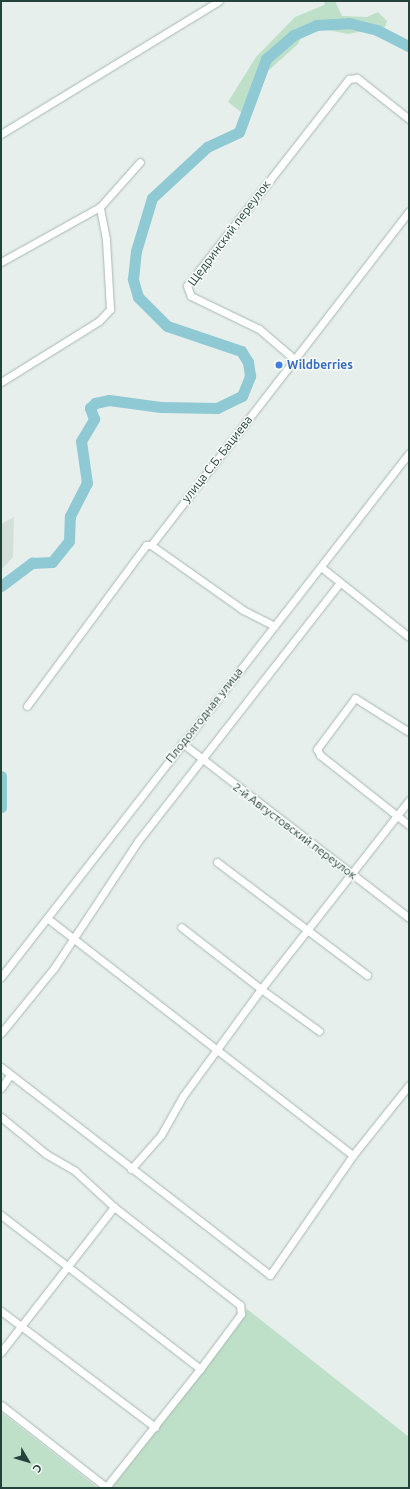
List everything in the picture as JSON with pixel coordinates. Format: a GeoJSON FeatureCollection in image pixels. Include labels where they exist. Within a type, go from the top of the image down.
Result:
{"type":"FeatureCollection","features":[{"type":"Feature","properties":{"kind":"street"},"geometry":{"type":"LineString","coordinates":[[1,134],[219,1]]}},
{"type":"Feature","properties":{"kind":"street","name":"Щедринский переулок"},"geometry":{"type":"LineString","coordinates":[[293,358],[259,329],[191,296],[187,286],[353,76],[409,119]]}},
{"type":"Feature","properties":{"kind":"street"},"geometry":{"type":"LineString","coordinates":[[1,262],[100,206],[140,162]]}},
{"type":"Feature","properties":{"kind":"street"},"geometry":{"type":"LineString","coordinates":[[1,382],[99,321],[110,309],[106,239],[100,206]]}},
{"type":"Feature","properties":{"kind":"street","name":"улица С.Б. Бациева"},"geometry":{"type":"LineString","coordinates":[[27,706],[146,544],[151,545],[293,358],[409,211]]}},
{"type":"Feature","properties":{"kind":"street","name":"Плодоягодная улица"},"geometry":{"type":"LineString","coordinates":[[1,978],[182,743],[409,453]]}},
{"type":"Feature","properties":{"kind":"street"},"geometry":{"type":"LineString","coordinates":[[151,545],[243,610],[274,626]]}},
{"type":"Feature","properties":{"kind":"street"},"geometry":{"type":"LineString","coordinates":[[321,567],[409,637]]}},
{"type":"Feature","properties":{"kind":"street"},"geometry":{"type":"LineString","coordinates":[[1,1033],[25,1006],[74,939],[138,840],[202,761],[340,582]]}},
{"type":"Feature","properties":{"kind":"street"},"geometry":{"type":"LineString","coordinates":[[409,732],[355,698],[318,750],[320,755],[409,825]]}},
{"type":"Feature","properties":{"kind":"street","name":"2-й Августовский переулок"},"geometry":{"type":"LineString","coordinates":[[182,743],[202,761],[409,918]]}},
{"type":"Feature","properties":{"kind":"street"},"geometry":{"type":"LineString","coordinates":[[131,1169],[161,1135],[179,1101],[261,989],[409,800]]}},
{"type":"Feature","properties":{"kind":"street"},"geometry":{"type":"LineString","coordinates":[[217,862],[306,931],[367,975]]}},
{"type":"Feature","properties":{"kind":"street"},"geometry":{"type":"LineString","coordinates":[[47,918],[354,1155]]}},
{"type":"Feature","properties":{"kind":"street"},"geometry":{"type":"LineString","coordinates":[[181,927],[261,989],[319,1031]]}},
{"type":"Feature","properties":{"kind":"street"},"geometry":{"type":"LineString","coordinates":[[1,1067],[270,1275],[354,1155],[409,1085]]}},
{"type":"Feature","properties":{"kind":"street"},"geometry":{"type":"LineString","coordinates":[[1,1088],[10,1075]]}},
{"type":"Feature","properties":{"kind":"street"},"geometry":{"type":"LineString","coordinates":[[1,1117],[46,1154],[75,1171],[114,1207],[240,1305],[241,1314],[200,1370],[106,1487],[1,1405]]}},
{"type":"Feature","properties":{"kind":"street"},"geometry":{"type":"LineString","coordinates":[[1,1352],[114,1207]]}},
{"type":"Feature","properties":{"kind":"street"},"geometry":{"type":"LineString","coordinates":[[1,1215],[200,1370]]}},
{"type":"Feature","properties":{"kind":"street"},"geometry":{"type":"LineString","coordinates":[[1,1311],[155,1427]]}},
{"type":"Feature","properties":{"kind":"shaded area"},"geometry":{"type":"Polygon","coordinates":[[[14,517],[13,557],[1,570],[1,524],[14,517]]]}},
{"type":"Feature","properties":{"kind":"green space"},"geometry":{"type":"Polygon","coordinates":[[[325,1],[335,1],[342,16],[367,17],[378,12],[387,21],[385,27],[348,34],[323,29],[302,35],[298,44],[268,71],[253,110],[241,112],[228,102],[256,57],[295,17],[324,5],[325,1]]]}},
{"type":"Feature","properties":{"kind":"green space"},"geometry":{"type":"Polygon","coordinates":[[[247,1309],[409,1437],[409,1488],[112,1488],[247,1309]]]}},
{"type":"Feature","properties":{"kind":"green space"},"geometry":{"type":"Polygon","coordinates":[[[1,1412],[98,1488],[1,1488],[1,1412]]]}},
{"type":"Feature","properties":{"kind":"waterway"},"geometry":{"type":"LineString","coordinates":[[1,586],[32,563],[52,562],[69,541],[70,516],[87,483],[81,441],[94,419],[90,408],[95,403],[109,400],[161,407],[217,408],[242,396],[250,376],[248,362],[241,351],[167,326],[138,297],[133,279],[136,251],[152,198],[207,147],[239,132],[266,59],[294,35],[316,25],[349,23],[377,30],[409,46]]}},
{"type":"Feature","properties":{"kind":"waterway"},"geometry":{"type":"LineString","coordinates":[[1,776],[1,807]]}},
{"type":"Feature","properties":{"kind":"place","name":"Wildberries"},"geometry":{"type":"Point","coordinates":[279,365]}}]}
